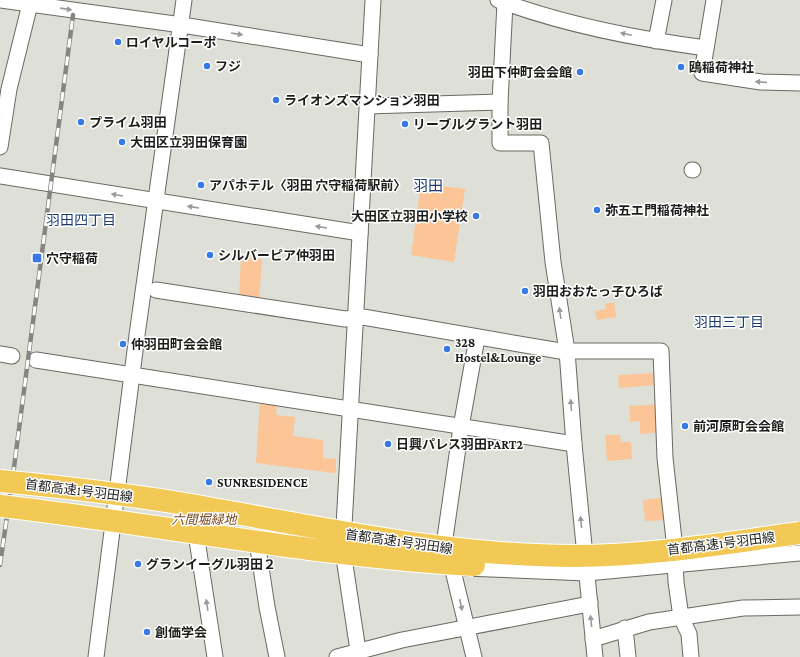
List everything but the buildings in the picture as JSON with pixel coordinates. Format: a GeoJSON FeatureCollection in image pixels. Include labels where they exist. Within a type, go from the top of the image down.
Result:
{"type":"FeatureCollection","features":[{"type":"Feature","properties":{"kind":"highway","name":"首都高速1号羽田線"},"geometry":{"type":"LineString","coordinates":[[0,481],[184,504],[315,528],[458,549],[521,555],[575,556],[629,554],[800,533]]}},
{"type":"Feature","properties":{"kind":"highway"},"geometry":{"type":"LineString","coordinates":[[0,489],[315,528]]}},
{"type":"Feature","properties":{"kind":"highway"},"geometry":{"type":"LineString","coordinates":[[0,498],[180,521],[312,550]]}},
{"type":"Feature","properties":{"kind":"highway","name":"首都高速1号羽田線"},"geometry":{"type":"LineString","coordinates":[[9,509],[56,512],[312,550],[458,564],[574,569],[629,566],[800,545]]}},
{"type":"Feature","properties":{"kind":"street"},"geometry":{"type":"LineString","coordinates":[[0,0],[31,2],[370,54]]}},
{"type":"Feature","properties":{"kind":"street"},"geometry":{"type":"LineString","coordinates":[[96,657],[114,528],[117,486],[182,25],[184,0]]}},
{"type":"Feature","properties":{"kind":"street"},"geometry":{"type":"LineString","coordinates":[[358,654],[344,558],[344,526],[374,0]]}},
{"type":"Feature","properties":{"kind":"street"},"geometry":{"type":"LineString","coordinates":[[656,41],[664,0]]}},
{"type":"Feature","properties":{"kind":"street"},"geometry":{"type":"LineString","coordinates":[[714,0],[702,73],[761,82],[800,83]]}},
{"type":"Feature","properties":{"kind":"street"},"geometry":{"type":"LineString","coordinates":[[595,657],[574,444],[567,351],[553,262],[541,143],[500,143],[502,1],[593,27],[656,41],[706,48]]}},
{"type":"Feature","properties":{"kind":"street"},"geometry":{"type":"LineString","coordinates":[[0,147],[9,89],[31,2]]}},
{"type":"Feature","properties":{"kind":"street"},"geometry":{"type":"LineString","coordinates":[[367,106],[500,102]]}},
{"type":"Feature","properties":{"kind":"street"},"geometry":{"type":"LineString","coordinates":[[0,176],[360,233]]}},
{"type":"Feature","properties":{"kind":"street"},"geometry":{"type":"LineString","coordinates":[[156,290],[345,319],[355,317],[477,338],[567,351],[661,351],[666,458],[680,617],[689,634],[692,657]]}},
{"type":"Feature","properties":{"kind":"street"},"geometry":{"type":"LineString","coordinates":[[474,657],[445,538],[461,427],[477,338]]}},
{"type":"Feature","properties":{"kind":"street"},"geometry":{"type":"LineString","coordinates":[[36,360],[574,444]]}},
{"type":"Feature","properties":{"kind":"street"},"geometry":{"type":"LineString","coordinates":[[0,474],[117,486],[204,498],[344,526],[445,538],[584,548],[674,540],[764,528],[800,525]]}},
{"type":"Feature","properties":{"kind":"street"},"geometry":{"type":"LineString","coordinates":[[9,509],[114,528],[258,548],[344,558],[452,567],[587,572],[800,553]]}},
{"type":"Feature","properties":{"kind":"street"},"geometry":{"type":"LineString","coordinates":[[197,540],[215,657]]}},
{"type":"Feature","properties":{"kind":"street"},"geometry":{"type":"LineString","coordinates":[[258,548],[277,657]]}},
{"type":"Feature","properties":{"kind":"street"},"geometry":{"type":"LineString","coordinates":[[337,657],[358,654],[467,628],[584,605],[590,602]]}},
{"type":"Feature","properties":{"kind":"street"},"geometry":{"type":"LineString","coordinates":[[593,639],[625,628],[680,617],[743,608],[800,607]]}},
{"type":"Feature","properties":{"kind":"street"},"geometry":{"type":"LineString","coordinates":[[625,628],[628,657]]}},
{"type":"Feature","properties":{"kind":"shaded area"},"geometry":{"type":"Polygon","coordinates":[[[421,183],[465,189],[454,262],[411,255],[421,183]]]}},
{"type":"Feature","properties":{"kind":"shaded area"},"geometry":{"type":"Polygon","coordinates":[[[241,257],[262,259],[259,303],[239,300],[241,257]]]}},
{"type":"Feature","properties":{"kind":"shaded area"},"geometry":{"type":"Polygon","coordinates":[[[614,302],[616,317],[597,320],[595,311],[606,309],[605,304],[614,302]]]}},
{"type":"Feature","properties":{"kind":"shaded area"},"geometry":{"type":"Polygon","coordinates":[[[658,373],[658,385],[619,388],[618,375],[658,373]]]}},
{"type":"Feature","properties":{"kind":"shaded area"},"geometry":{"type":"Polygon","coordinates":[[[260,399],[277,402],[276,415],[295,417],[293,436],[323,440],[323,458],[336,459],[336,471],[334,473],[256,463],[260,399]]]}},
{"type":"Feature","properties":{"kind":"shaded area"},"geometry":{"type":"Polygon","coordinates":[[[661,404],[661,432],[640,434],[640,421],[630,422],[629,406],[661,404]]]}},
{"type":"Feature","properties":{"kind":"shaded area"},"geometry":{"type":"Polygon","coordinates":[[[605,435],[620,435],[621,442],[631,442],[632,459],[607,461],[605,435]]]}},
{"type":"Feature","properties":{"kind":"shaded area"},"geometry":{"type":"Polygon","coordinates":[[[667,497],[669,520],[645,521],[643,500],[667,497]]]}},
{"type":"Feature","properties":{"kind":"railway"},"geometry":{"type":"LineString","coordinates":[[0,565],[73,15]]}},
{"type":"Feature","properties":{"kind":"place","name":"ロイヤルコーポ"},"geometry":{"type":"Point","coordinates":[118,42]}},
{"type":"Feature","properties":{"kind":"place","name":"フジ"},"geometry":{"type":"Point","coordinates":[207,66]}},
{"type":"Feature","properties":{"kind":"place","name":"鴎稲荷神社"},"geometry":{"type":"Point","coordinates":[681,67]}},
{"type":"Feature","properties":{"kind":"place","name":"羽田下仲町会会館"},"geometry":{"type":"Point","coordinates":[580,72]}},
{"type":"Feature","properties":{"kind":"place","name":"ライオンズマンション羽田"},"geometry":{"type":"Point","coordinates":[276,100]}},
{"type":"Feature","properties":{"kind":"place","name":"プライム羽田"},"geometry":{"type":"Point","coordinates":[81,122]}},
{"type":"Feature","properties":{"kind":"place","name":"リーブルグラント羽田"},"geometry":{"type":"Point","coordinates":[405,124]}},
{"type":"Feature","properties":{"kind":"place","name":"大田区立羽田保育園"},"geometry":{"type":"Point","coordinates":[122,142]}},
{"type":"Feature","properties":{"kind":"place","name":"アパホテル〈羽田 穴守稲荷駅前〉"},"geometry":{"type":"Point","coordinates":[201,185]}},
{"type":"Feature","properties":{"kind":"place","name":"弥五エ門稲荷神社"},"geometry":{"type":"Point","coordinates":[597,210]}},
{"type":"Feature","properties":{"kind":"place","name":"大田区立羽田小学校"},"geometry":{"type":"Point","coordinates":[476,216]}},
{"type":"Feature","properties":{"kind":"place","name":"シルバーピア仲羽田"},"geometry":{"type":"Point","coordinates":[210,255]}},
{"type":"Feature","properties":{"kind":"place","name":"穴守稲荷"},"geometry":{"type":"Point","coordinates":[37,258]}},
{"type":"Feature","properties":{"kind":"place","name":"羽田おおたっ子ひろば"},"geometry":{"type":"Point","coordinates":[525,291]}},
{"type":"Feature","properties":{"kind":"place","name":"仲羽田町会会館"},"geometry":{"type":"Point","coordinates":[123,344]}},
{"type":"Feature","properties":{"kind":"place","name":"328 Hostel&Lounge"},"geometry":{"type":"Point","coordinates":[447,349]}},
{"type":"Feature","properties":{"kind":"place","name":"前河原町会会館"},"geometry":{"type":"Point","coordinates":[685,426]}},
{"type":"Feature","properties":{"kind":"place","name":"日興パレス羽田PART2"},"geometry":{"type":"Point","coordinates":[388,444]}},
{"type":"Feature","properties":{"kind":"place","name":"SUNRESIDENCE"},"geometry":{"type":"Point","coordinates":[209,482]}},
{"type":"Feature","properties":{"kind":"place","name":"グランイーグル羽田２"},"geometry":{"type":"Point","coordinates":[138,564]}},
{"type":"Feature","properties":{"kind":"place","name":"創価学会"},"geometry":{"type":"Point","coordinates":[147,632]}},
{"type":"Feature","properties":{"kind":"district","name":"羽田"},"geometry":{"type":"Point","coordinates":[428,186]}},
{"type":"Feature","properties":{"kind":"district","name":"羽田四丁目"},"geometry":{"type":"Point","coordinates":[81,220]}},
{"type":"Feature","properties":{"kind":"district","name":"羽田三丁目"},"geometry":{"type":"Point","coordinates":[729,322]}},
{"type":"Feature","properties":{"kind":"park label","name":"六間堀緑地"},"geometry":{"type":"Point","coordinates":[204,519]}}]}
